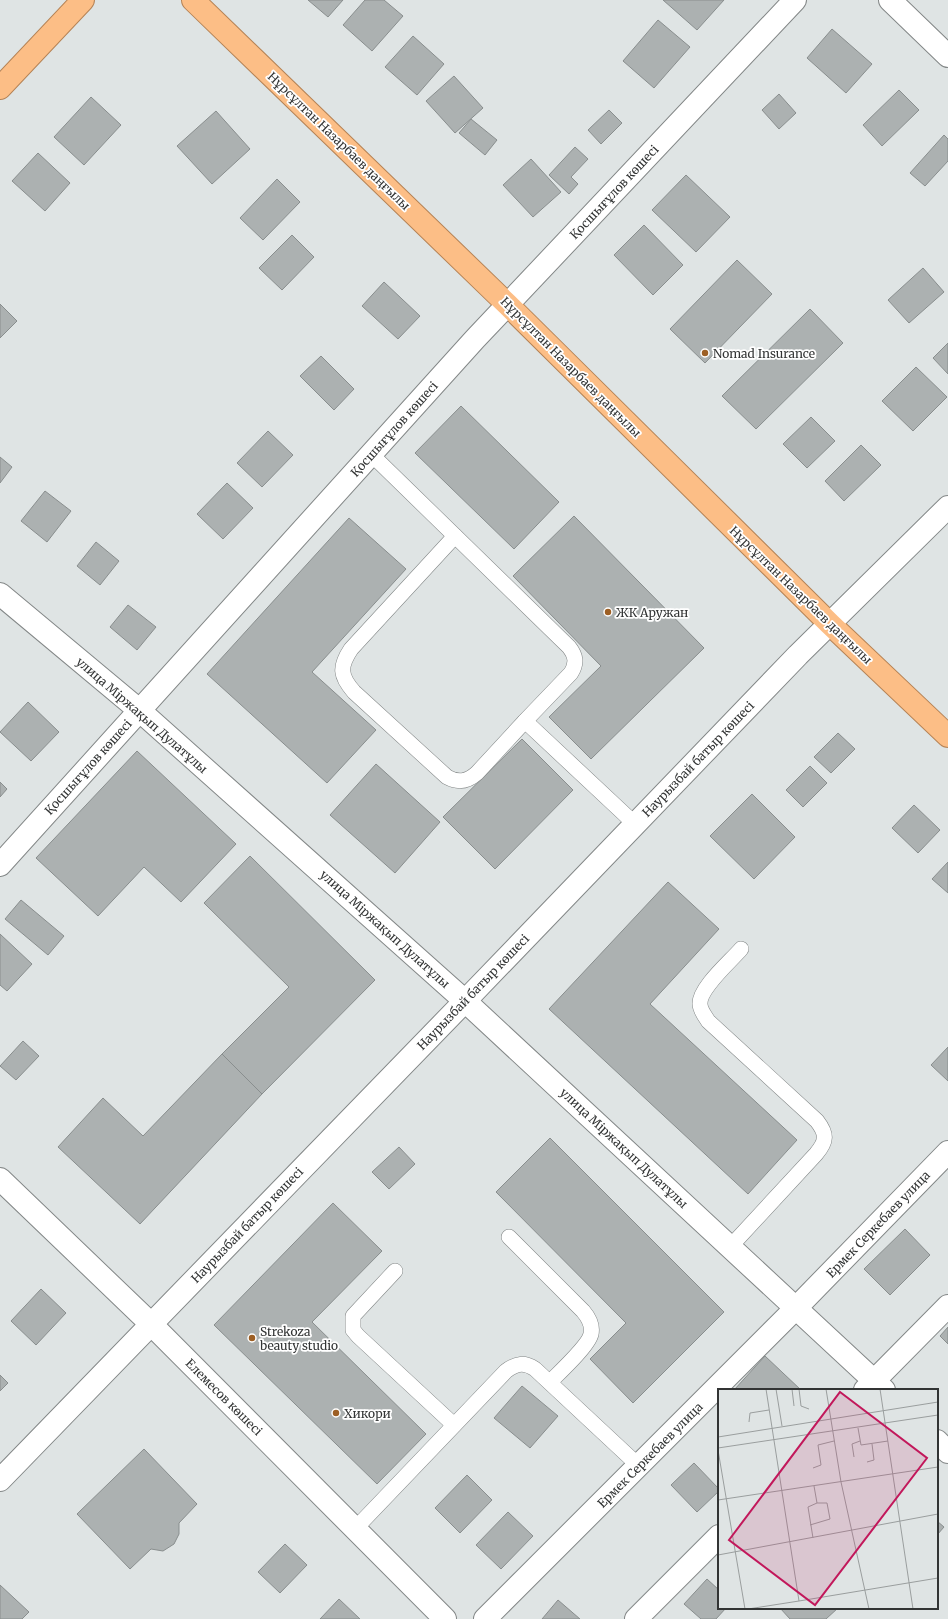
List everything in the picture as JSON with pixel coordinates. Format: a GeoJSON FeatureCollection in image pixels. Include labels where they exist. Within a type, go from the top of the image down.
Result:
{"type":"FeatureCollection","features":[{"type":"Feature","properties":{"kind":"highway"},"geometry":{"type":"LineString","coordinates":[[0,88],[83,0]]}},
{"type":"Feature","properties":{"kind":"highway","name":"Нұрсұлтан Назарбаев даңғылы"},"geometry":{"type":"LineString","coordinates":[[193,0],[507,304],[830,624],[948,736]]}},
{"type":"Feature","properties":{"kind":"street","name":"Қосшығұлов көшесі"},"geometry":{"type":"LineString","coordinates":[[0,865],[507,304],[795,0]]}},
{"type":"Feature","properties":{"kind":"street"},"geometry":{"type":"LineString","coordinates":[[890,0],[948,56]]}},
{"type":"Feature","properties":{"kind":"street","name":"Наурызбай батыр көшесі"},"geometry":{"type":"LineString","coordinates":[[0,1480],[466,1001],[798,655],[948,507]]}},
{"type":"Feature","properties":{"kind":"street","name":"улица Міржақып Дулатұлы"},"geometry":{"type":"LineString","coordinates":[[0,594],[139,710],[466,1001],[796,1308],[874,1387]]}},
{"type":"Feature","properties":{"kind":"street","name":"Ермек Серкебаев улица"},"geometry":{"type":"LineString","coordinates":[[485,1619],[796,1308],[948,1152]]}},
{"type":"Feature","properties":{"kind":"street","name":"Елемесов көшесі"},"geometry":{"type":"LineString","coordinates":[[0,1179],[151,1324],[445,1619]]}},
{"type":"Feature","properties":{"kind":"street"},"geometry":{"type":"LineString","coordinates":[[874,1387],[948,1306]]}},
{"type":"Feature","properties":{"kind":"street"},"geometry":{"type":"LineString","coordinates":[[938,1442],[948,1452]]}},
{"type":"Feature","properties":{"kind":"street"},"geometry":{"type":"LineString","coordinates":[[636,1619],[718,1537]]}},
{"type":"Feature","properties":{"kind":"lane"},"geometry":{"type":"LineString","coordinates":[[371,454],[570,647],[575,659],[574,667],[571,673],[470,779],[462,781],[454,781],[447,777],[354,692],[346,682],[342,670],[344,659],[351,649],[455,536]]}},
{"type":"Feature","properties":{"kind":"lane"},"geometry":{"type":"LineString","coordinates":[[525,721],[635,824]]}},
{"type":"Feature","properties":{"kind":"lane"},"geometry":{"type":"LineString","coordinates":[[730,1247],[823,1146],[824,1136],[822,1128],[817,1121],[708,1021],[703,1012],[700,1004],[701,994],[706,986],[741,949]]}},
{"type":"Feature","properties":{"kind":"lane"},"geometry":{"type":"LineString","coordinates":[[509,1237],[583,1311],[592,1326],[591,1336],[585,1345],[550,1382]]}},
{"type":"Feature","properties":{"kind":"lane"},"geometry":{"type":"LineString","coordinates":[[395,1272],[353,1316],[353,1330],[454,1426]]}},
{"type":"Feature","properties":{"kind":"lane"},"geometry":{"type":"LineString","coordinates":[[355,1529],[506,1370],[521,1363],[535,1369],[550,1382],[639,1466]]}},
{"type":"Feature","properties":{"kind":"building"},"geometry":{"type":"Polygon","coordinates":[[[308,0],[343,0],[328,17],[308,0]]]}},
{"type":"Feature","properties":{"kind":"building"},"geometry":{"type":"Polygon","coordinates":[[[365,0],[384,0],[403,16],[372,51],[343,25],[365,0]]]}},
{"type":"Feature","properties":{"kind":"building"},"geometry":{"type":"Polygon","coordinates":[[[663,0],[724,0],[697,30],[663,0]]]}},
{"type":"Feature","properties":{"kind":"building"},"geometry":{"type":"Polygon","coordinates":[[[658,20],[690,47],[654,88],[623,61],[658,20]]]}},
{"type":"Feature","properties":{"kind":"building"},"geometry":{"type":"Polygon","coordinates":[[[832,29],[872,64],[846,93],[807,58],[832,29]]]}},
{"type":"Feature","properties":{"kind":"building"},"geometry":{"type":"Polygon","coordinates":[[[413,36],[444,64],[417,95],[385,67],[413,36]]]}},
{"type":"Feature","properties":{"kind":"building"},"geometry":{"type":"Polygon","coordinates":[[[454,76],[483,108],[455,133],[426,101],[454,76]]]}},
{"type":"Feature","properties":{"kind":"building"},"geometry":{"type":"Polygon","coordinates":[[[899,90],[919,110],[882,146],[863,125],[899,90]]]}},
{"type":"Feature","properties":{"kind":"building"},"geometry":{"type":"Polygon","coordinates":[[[779,94],[796,113],[779,129],[762,110],[779,94]]]}},
{"type":"Feature","properties":{"kind":"building"},"geometry":{"type":"Polygon","coordinates":[[[91,97],[121,125],[84,165],[54,137],[91,97]]]}},
{"type":"Feature","properties":{"kind":"building"},"geometry":{"type":"Polygon","coordinates":[[[609,110],[622,123],[601,144],[588,130],[609,110]]]}},
{"type":"Feature","properties":{"kind":"building"},"geometry":{"type":"Polygon","coordinates":[[[216,111],[250,149],[212,184],[177,146],[216,111]]]}},
{"type":"Feature","properties":{"kind":"building"},"geometry":{"type":"Polygon","coordinates":[[[471,119],[497,140],[485,155],[459,133],[471,119]]]}},
{"type":"Feature","properties":{"kind":"building"},"geometry":{"type":"Polygon","coordinates":[[[944,135],[948,139],[948,161],[925,186],[910,173],[944,135]]]}},
{"type":"Feature","properties":{"kind":"building"},"geometry":{"type":"Polygon","coordinates":[[[575,147],[588,159],[571,177],[578,184],[569,194],[549,175],[575,147]]]}},
{"type":"Feature","properties":{"kind":"building"},"geometry":{"type":"Polygon","coordinates":[[[38,153],[70,183],[45,211],[12,181],[38,153]]]}},
{"type":"Feature","properties":{"kind":"building"},"geometry":{"type":"Polygon","coordinates":[[[531,159],[561,192],[533,217],[503,185],[531,159]]]}},
{"type":"Feature","properties":{"kind":"building"},"geometry":{"type":"Polygon","coordinates":[[[686,175],[730,217],[696,252],[652,210],[686,175]]]}},
{"type":"Feature","properties":{"kind":"building"},"geometry":{"type":"Polygon","coordinates":[[[277,179],[300,202],[263,240],[240,218],[277,179]]]}},
{"type":"Feature","properties":{"kind":"building"},"geometry":{"type":"Polygon","coordinates":[[[644,225],[683,265],[653,295],[614,255],[644,225]]]}},
{"type":"Feature","properties":{"kind":"building"},"geometry":{"type":"Polygon","coordinates":[[[292,235],[314,257],[282,290],[259,268],[292,235]]]}},
{"type":"Feature","properties":{"kind":"building"},"geometry":{"type":"Polygon","coordinates":[[[737,260],[772,294],[705,363],[670,329],[737,260]]]}},
{"type":"Feature","properties":{"kind":"building"},"geometry":{"type":"Polygon","coordinates":[[[923,268],[944,292],[909,323],[888,300],[923,268]]]}},
{"type":"Feature","properties":{"kind":"building"},"geometry":{"type":"Polygon","coordinates":[[[384,282],[420,316],[398,339],[362,306],[384,282]]]}},
{"type":"Feature","properties":{"kind":"building"},"geometry":{"type":"Polygon","coordinates":[[[0,304],[17,321],[0,338],[0,304]]]}},
{"type":"Feature","properties":{"kind":"building"},"geometry":{"type":"Polygon","coordinates":[[[810,309],[843,343],[756,429],[722,396],[810,309]]]}},
{"type":"Feature","properties":{"kind":"building"},"geometry":{"type":"Polygon","coordinates":[[[948,343],[948,374],[933,358],[948,343]]]}},
{"type":"Feature","properties":{"kind":"building"},"geometry":{"type":"Polygon","coordinates":[[[321,356],[354,389],[334,410],[300,376],[321,356]]]}},
{"type":"Feature","properties":{"kind":"building"},"geometry":{"type":"Polygon","coordinates":[[[916,367],[947,397],[913,431],[882,401],[916,367]]]}},
{"type":"Feature","properties":{"kind":"building"},"geometry":{"type":"Polygon","coordinates":[[[461,406],[559,502],[514,549],[415,453],[461,406]]]}},
{"type":"Feature","properties":{"kind":"building"},"geometry":{"type":"Polygon","coordinates":[[[811,417],[835,441],[807,468],[783,444],[811,417]]]}},
{"type":"Feature","properties":{"kind":"building"},"geometry":{"type":"Polygon","coordinates":[[[268,431],[293,455],[262,487],[237,463],[268,431]]]}},
{"type":"Feature","properties":{"kind":"building"},"geometry":{"type":"Polygon","coordinates":[[[861,445],[881,465],[844,501],[825,481],[861,445]]]}},
{"type":"Feature","properties":{"kind":"building"},"geometry":{"type":"Polygon","coordinates":[[[0,457],[12,467],[0,483],[0,457]]]}},
{"type":"Feature","properties":{"kind":"building"},"geometry":{"type":"Polygon","coordinates":[[[227,483],[253,508],[223,539],[197,514],[227,483]]]}},
{"type":"Feature","properties":{"kind":"building"},"geometry":{"type":"Polygon","coordinates":[[[45,491],[71,511],[47,542],[21,521],[45,491]]]}},
{"type":"Feature","properties":{"kind":"building","name":"ЖК Аружан"},"geometry":{"type":"Polygon","coordinates":[[[574,516],[704,648],[591,759],[549,717],[601,666],[513,576],[574,516]]]}},
{"type":"Feature","properties":{"kind":"building"},"geometry":{"type":"Polygon","coordinates":[[[349,518],[406,569],[312,672],[376,730],[327,783],[207,674],[349,518]]]}},
{"type":"Feature","properties":{"kind":"building"},"geometry":{"type":"Polygon","coordinates":[[[96,542],[119,561],[100,585],[77,566],[96,542]]]}},
{"type":"Feature","properties":{"kind":"building"},"geometry":{"type":"Polygon","coordinates":[[[128,605],[156,627],[137,650],[110,627],[128,605]]]}},
{"type":"Feature","properties":{"kind":"building"},"geometry":{"type":"Polygon","coordinates":[[[28,702],[59,732],[31,761],[0,732],[28,702]]]}},
{"type":"Feature","properties":{"kind":"building"},"geometry":{"type":"Polygon","coordinates":[[[838,733],[855,749],[831,773],[814,757],[838,733]]]}},
{"type":"Feature","properties":{"kind":"building"},"geometry":{"type":"Polygon","coordinates":[[[522,739],[573,790],[495,869],[443,817],[522,739]]]}},
{"type":"Feature","properties":{"kind":"building"},"geometry":{"type":"Polygon","coordinates":[[[137,751],[236,844],[181,902],[144,867],[98,916],[36,858],[137,751]]]}},
{"type":"Feature","properties":{"kind":"building"},"geometry":{"type":"Polygon","coordinates":[[[376,764],[440,822],[395,873],[330,815],[376,764]]]}},
{"type":"Feature","properties":{"kind":"building"},"geometry":{"type":"Polygon","coordinates":[[[810,766],[827,783],[803,807],[786,790],[810,766]]]}},
{"type":"Feature","properties":{"kind":"building"},"geometry":{"type":"Polygon","coordinates":[[[0,782],[7,789],[0,797],[0,782]]]}},
{"type":"Feature","properties":{"kind":"building"},"geometry":{"type":"Polygon","coordinates":[[[752,794],[795,837],[754,879],[710,836],[752,794]]]}},
{"type":"Feature","properties":{"kind":"building"},"geometry":{"type":"Polygon","coordinates":[[[914,805],[940,830],[918,853],[892,828],[914,805]]]}},
{"type":"Feature","properties":{"kind":"building"},"geometry":{"type":"Polygon","coordinates":[[[250,856],[375,980],[262,1094],[222,1054],[289,987],[204,903],[250,856]]]}},
{"type":"Feature","properties":{"kind":"building"},"geometry":{"type":"Polygon","coordinates":[[[948,862],[948,893],[932,879],[948,862]]]}},
{"type":"Feature","properties":{"kind":"building"},"geometry":{"type":"Polygon","coordinates":[[[668,882],[719,929],[650,1004],[797,1140],[748,1194],[549,1009],[668,882]]]}},
{"type":"Feature","properties":{"kind":"building"},"geometry":{"type":"Polygon","coordinates":[[[21,900],[64,936],[48,955],[5,919],[21,900]]]}},
{"type":"Feature","properties":{"kind":"building"},"geometry":{"type":"Polygon","coordinates":[[[0,934],[32,964],[7,991],[0,985],[0,934]]]}},
{"type":"Feature","properties":{"kind":"building"},"geometry":{"type":"Polygon","coordinates":[[[23,1041],[39,1056],[16,1080],[0,1066],[23,1041]]]}},
{"type":"Feature","properties":{"kind":"building"},"geometry":{"type":"Polygon","coordinates":[[[948,1047],[948,1081],[931,1065],[948,1047]]]}},
{"type":"Feature","properties":{"kind":"building"},"geometry":{"type":"Polygon","coordinates":[[[222,1054],[262,1094],[140,1224],[58,1147],[103,1098],[143,1136],[222,1054]]]}},
{"type":"Feature","properties":{"kind":"building"},"geometry":{"type":"Polygon","coordinates":[[[550,1138],[724,1312],[633,1403],[590,1359],[626,1323],[496,1192],[550,1138]]]}},
{"type":"Feature","properties":{"kind":"building"},"geometry":{"type":"Polygon","coordinates":[[[399,1147],[415,1164],[389,1189],[372,1172],[399,1147]]]}},
{"type":"Feature","properties":{"kind":"building"},"geometry":{"type":"Polygon","coordinates":[[[333,1203],[382,1251],[312,1322],[426,1434],[377,1484],[214,1325],[333,1203]]]}},
{"type":"Feature","properties":{"kind":"building"},"geometry":{"type":"Polygon","coordinates":[[[905,1229],[930,1255],[890,1295],[864,1269],[905,1229]]]}},
{"type":"Feature","properties":{"kind":"building"},"geometry":{"type":"Polygon","coordinates":[[[41,1289],[66,1313],[36,1345],[11,1321],[41,1289]]]}},
{"type":"Feature","properties":{"kind":"building"},"geometry":{"type":"Polygon","coordinates":[[[948,1327],[948,1344],[940,1336],[948,1327]]]}},
{"type":"Feature","properties":{"kind":"building"},"geometry":{"type":"Polygon","coordinates":[[[765,1356],[800,1389],[735,1389],[765,1356]]]}},
{"type":"Feature","properties":{"kind":"building"},"geometry":{"type":"Polygon","coordinates":[[[0,1375],[8,1383],[0,1391],[0,1375]]]}},
{"type":"Feature","properties":{"kind":"building"},"geometry":{"type":"Polygon","coordinates":[[[522,1386],[558,1416],[530,1448],[494,1418],[522,1386]]]}},
{"type":"Feature","properties":{"kind":"building"},"geometry":{"type":"Polygon","coordinates":[[[144,1449],[197,1504],[179,1523],[179,1534],[174,1544],[163,1551],[151,1549],[130,1569],[77,1514],[144,1449]]]}},
{"type":"Feature","properties":{"kind":"building"},"geometry":{"type":"Polygon","coordinates":[[[694,1463],[718,1488],[718,1492],[697,1512],[671,1485],[694,1463]]]}},
{"type":"Feature","properties":{"kind":"building"},"geometry":{"type":"Polygon","coordinates":[[[467,1475],[492,1500],[460,1533],[435,1508],[467,1475]]]}},
{"type":"Feature","properties":{"kind":"building"},"geometry":{"type":"Polygon","coordinates":[[[508,1512],[533,1536],[501,1569],[476,1545],[508,1512]]]}},
{"type":"Feature","properties":{"kind":"building"},"geometry":{"type":"Polygon","coordinates":[[[938,1522],[944,1527],[938,1534],[938,1522]]]}},
{"type":"Feature","properties":{"kind":"building"},"geometry":{"type":"Polygon","coordinates":[[[285,1544],[307,1565],[280,1593],[258,1572],[285,1544]]]}},
{"type":"Feature","properties":{"kind":"building"},"geometry":{"type":"Polygon","coordinates":[[[707,1579],[718,1589],[718,1609],[725,1609],[716,1619],[701,1619],[684,1604],[707,1579]]]}},
{"type":"Feature","properties":{"kind":"building"},"geometry":{"type":"Polygon","coordinates":[[[0,1585],[29,1612],[22,1619],[0,1619],[0,1585]]]}},
{"type":"Feature","properties":{"kind":"building"},"geometry":{"type":"Polygon","coordinates":[[[339,1599],[360,1619],[320,1619],[339,1599]]]}},
{"type":"Feature","properties":{"kind":"building"},"geometry":{"type":"Polygon","coordinates":[[[558,1600],[580,1619],[542,1619],[558,1600]]]}},
{"type":"Feature","properties":{"kind":"building"},"geometry":{"type":"Polygon","coordinates":[[[781,1609],[837,1609],[826,1619],[790,1619],[781,1609]]]}},
{"type":"Feature","properties":{"kind":"place","name":"Nomad Insurance"},"geometry":{"type":"Point","coordinates":[705,353]}},
{"type":"Feature","properties":{"kind":"place","name":"ЖК Аружан"},"geometry":{"type":"Point","coordinates":[608,612]}},
{"type":"Feature","properties":{"kind":"place","name":"Strekoza beauty studio"},"geometry":{"type":"Point","coordinates":[252,1338]}},
{"type":"Feature","properties":{"kind":"place","name":"Хикори"},"geometry":{"type":"Point","coordinates":[336,1413]}}]}
